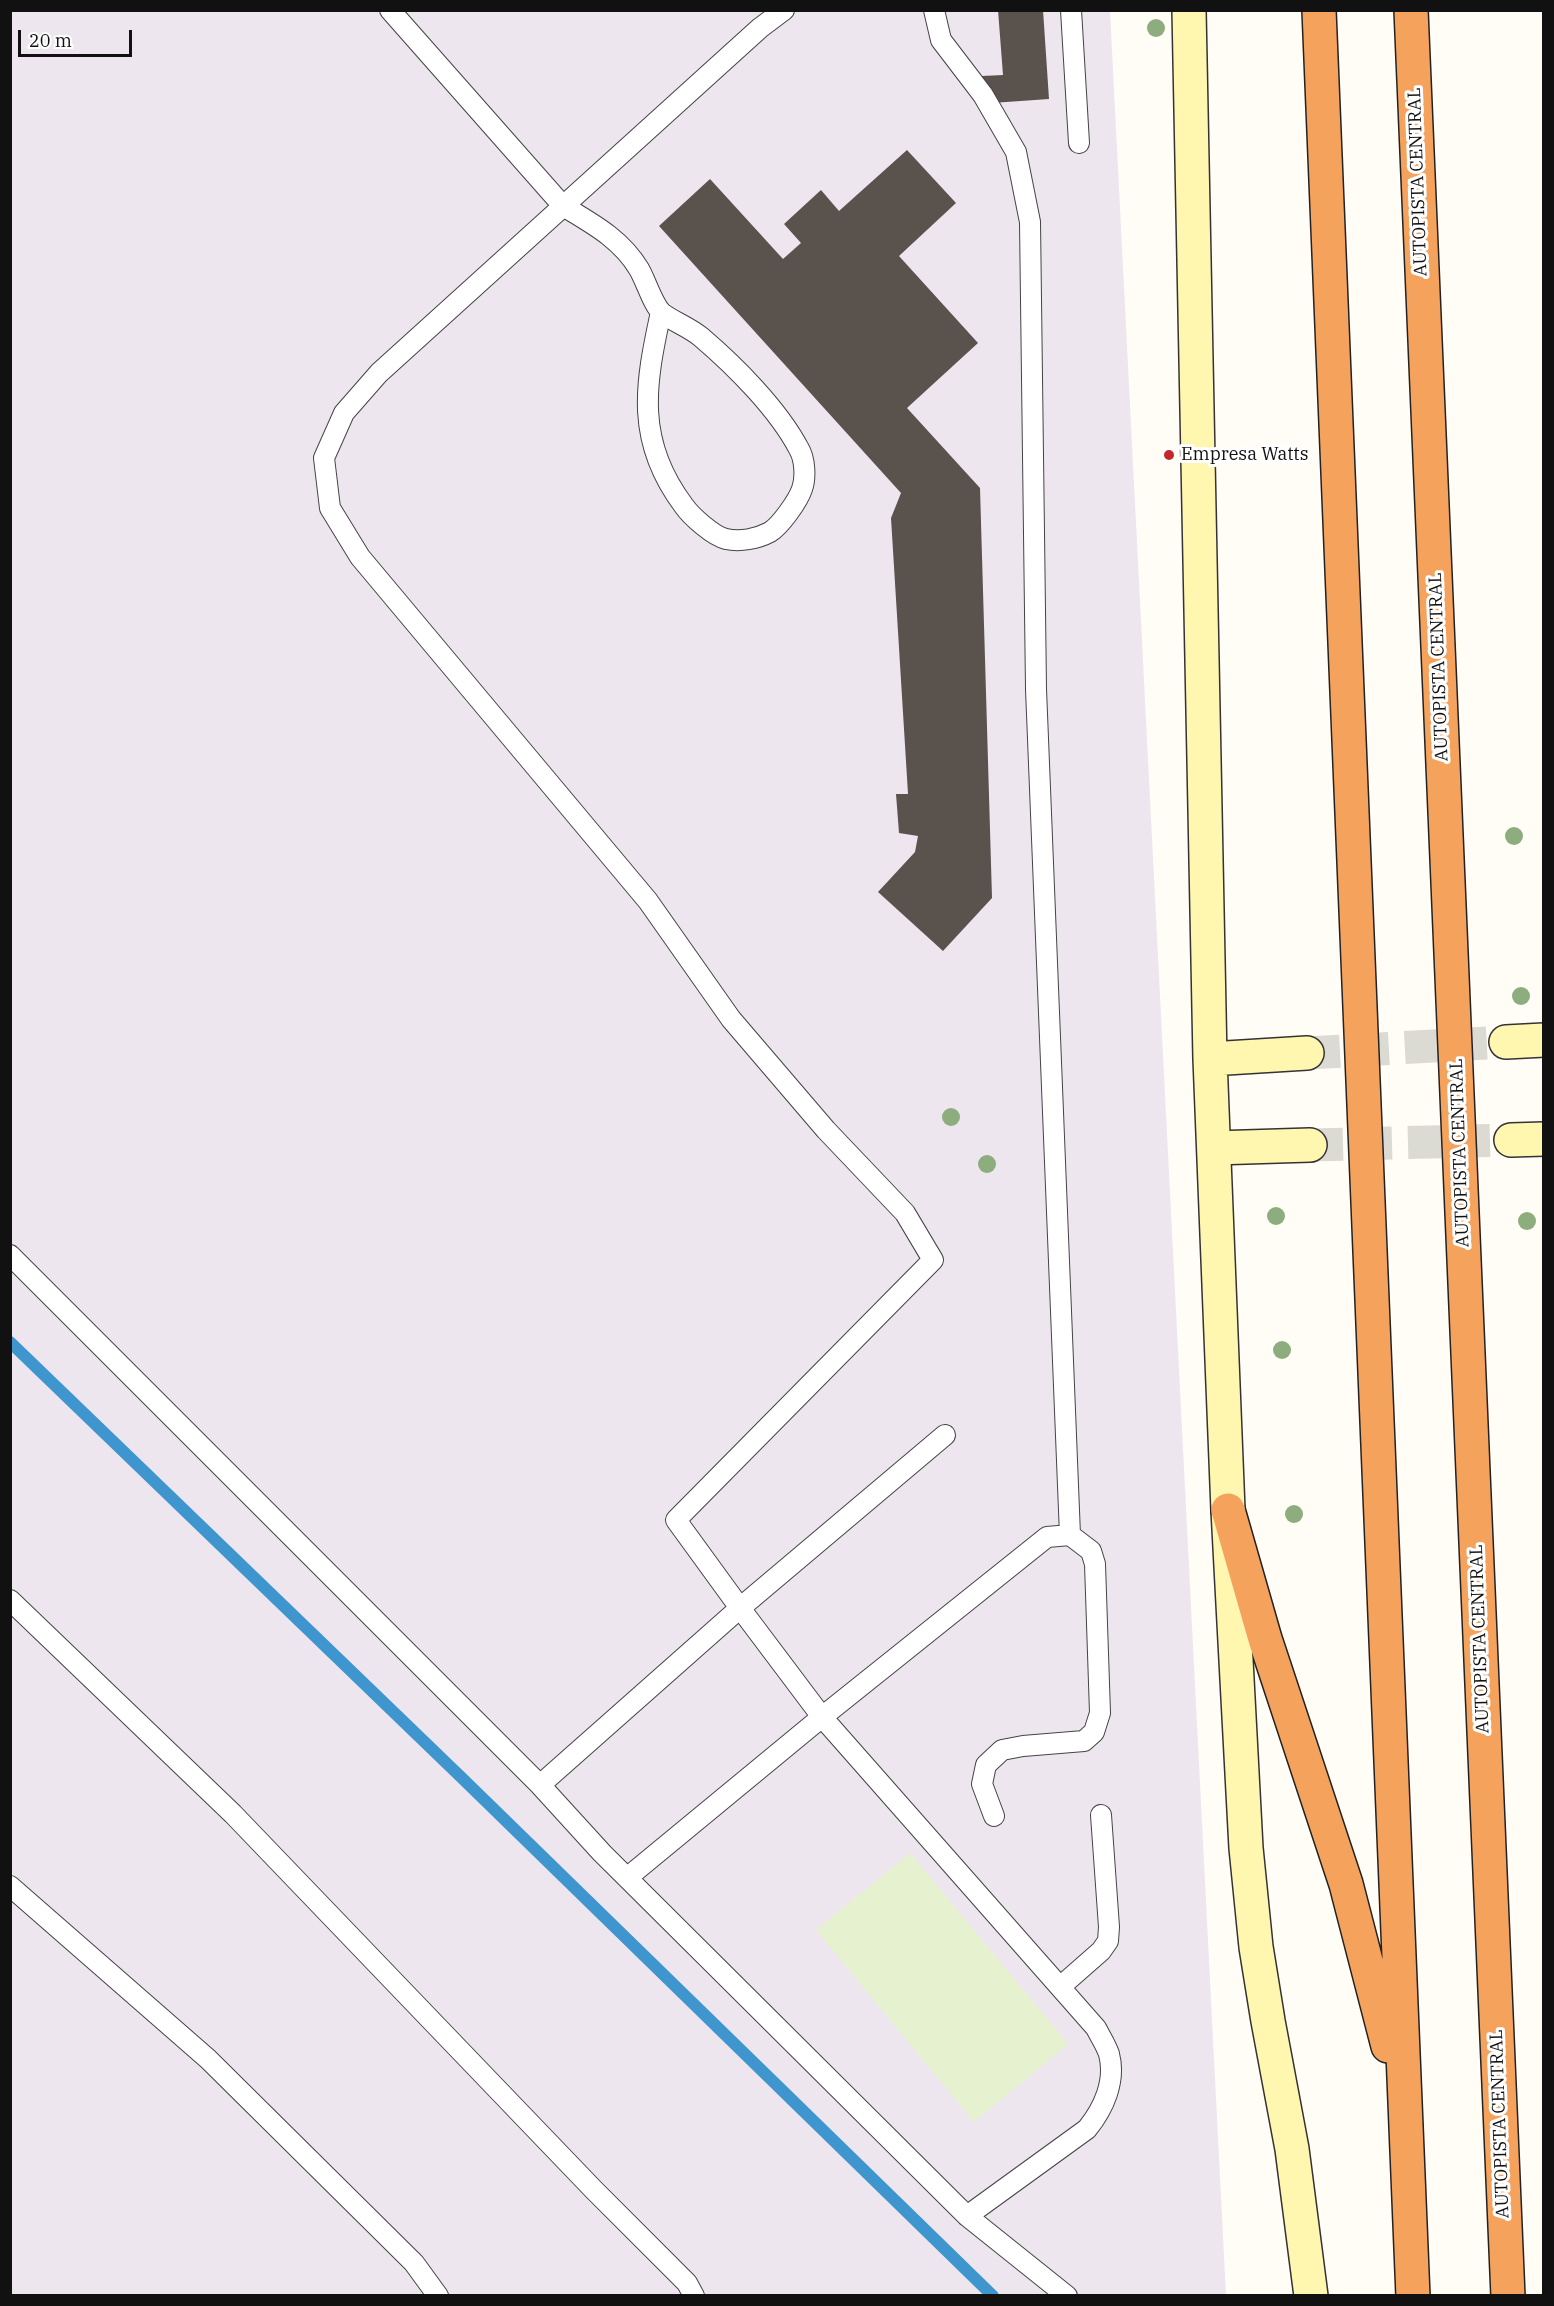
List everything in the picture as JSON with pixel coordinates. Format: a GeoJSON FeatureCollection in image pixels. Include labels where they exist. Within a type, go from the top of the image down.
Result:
{"type":"FeatureCollection","features":[{"type":"Feature","properties":{"kind":"highway"},"geometry":{"type":"LineString","coordinates":[[1319,10],[1413,2295]]}},
{"type":"Feature","properties":{"kind":"highway","name":"AUTOPISTA CENTRAL"},"geometry":{"type":"LineString","coordinates":[[1412,10],[1508,2295]]}},
{"type":"Feature","properties":{"kind":"highway"},"geometry":{"type":"LineString","coordinates":[[1228,1510],[1265,1640],[1346,1884],[1374,1985],[1406,2129]]}},
{"type":"Feature","properties":{"kind":"street"},"geometry":{"type":"LineString","coordinates":[[1189,10],[1210,1059],[1228,1510],[1246,1848],[1256,1947],[1292,2149],[1311,2295]]}},
{"type":"Feature","properties":{"kind":"street"},"geometry":{"type":"LineString","coordinates":[[1506,1042],[1544,1040]]}},
{"type":"Feature","properties":{"kind":"street"},"geometry":{"type":"LineString","coordinates":[[1210,1059],[1307,1053]]}},
{"type":"Feature","properties":{"kind":"street"},"geometry":{"type":"LineString","coordinates":[[1511,1140],[1544,1139]]}},
{"type":"Feature","properties":{"kind":"street"},"geometry":{"type":"LineString","coordinates":[[1214,1148],[1310,1145]]}},
{"type":"Feature","properties":{"kind":"lane"},"geometry":{"type":"LineString","coordinates":[[390,10],[563,206],[624,247],[639,269],[661,312],[699,335],[720,355],[770,409],[801,451],[804,471],[802,489],[789,513],[771,531],[748,540],[724,539],[692,517],[670,488],[657,456],[647,415],[648,368],[661,312]]}},
{"type":"Feature","properties":{"kind":"lane"},"geometry":{"type":"LineString","coordinates":[[784,10],[760,28],[379,374],[344,413],[324,458],[330,508],[360,557],[648,900],[731,1018],[826,1130],[905,1213],[933,1260],[676,1520],[822,1717],[1096,2028],[1109,2054],[1111,2080],[1106,2097],[1098,2114],[1087,2128],[967,2217]]}},
{"type":"Feature","properties":{"kind":"lane"},"geometry":{"type":"LineString","coordinates":[[934,10],[941,40],[983,95],[1016,152],[1030,222],[1036,689],[1070,1536]]}},
{"type":"Feature","properties":{"kind":"lane"},"geometry":{"type":"LineString","coordinates":[[1071,10],[1079,143]]}},
{"type":"Feature","properties":{"kind":"lane"},"geometry":{"type":"LineString","coordinates":[[10,1255],[540,1785],[602,1853],[967,2217],[1067,2295]]}},
{"type":"Feature","properties":{"kind":"lane"},"geometry":{"type":"LineString","coordinates":[[540,1785],[740,1608],[945,1435]]}},
{"type":"Feature","properties":{"kind":"lane"},"geometry":{"type":"LineString","coordinates":[[628,1877],[822,1717],[1047,1537],[1070,1536],[1090,1551],[1095,1564],[1100,1713],[1098,1724],[1094,1732],[1084,1741],[1002,1750],[986,1765],[982,1784],[994,1816]]}},
{"type":"Feature","properties":{"kind":"lane"},"geometry":{"type":"LineString","coordinates":[[10,1600],[233,1814],[594,2190],[687,2283],[694,2295]]}},
{"type":"Feature","properties":{"kind":"lane"},"geometry":{"type":"LineString","coordinates":[[1060,1987],[1101,1951],[1108,1941],[1101,1815]]}},
{"type":"Feature","properties":{"kind":"lane"},"geometry":{"type":"LineString","coordinates":[[10,1886],[208,2059],[414,2263],[438,2295]]}},
{"type":"Feature","properties":{"kind":"shaded area"},"geometry":{"type":"Polygon","coordinates":[[[11,11],[1110,11],[1226,2295],[11,2296],[11,11]]]}},
{"type":"Feature","properties":{"kind":"green space"},"geometry":{"type":"Polygon","coordinates":[[[910,1853],[1068,2044],[974,2122],[816,1930],[910,1853]]]}},
{"type":"Feature","properties":{"kind":"building"},"geometry":{"type":"Polygon","coordinates":[[[998,10],[1043,10],[1049,99],[992,103],[992,88],[983,88],[982,76],[1003,75],[998,10]]]}},
{"type":"Feature","properties":{"kind":"building"},"geometry":{"type":"Polygon","coordinates":[[[907,150],[956,203],[899,256],[978,343],[907,408],[980,488],[992,898],[943,951],[878,892],[915,852],[918,836],[899,833],[896,794],[908,794],[891,518],[901,493],[659,226],[710,179],[783,259],[801,243],[784,224],[821,190],[839,211],[907,150]]]}},
{"type":"Feature","properties":{"kind":"waterway"},"geometry":{"type":"LineString","coordinates":[[10,1342],[464,1780],[993,2296]]}},
{"type":"Feature","properties":{"kind":"tunnel"},"geometry":{"type":"LineString","coordinates":[[1307,1053],[1506,1042]]}},
{"type":"Feature","properties":{"kind":"tunnel"},"geometry":{"type":"LineString","coordinates":[[1310,1145],[1511,1140]]}},
{"type":"Feature","properties":{"kind":"place","name":"Empresa Watts"},"geometry":{"type":"Point","coordinates":[1169,455]}}]}
